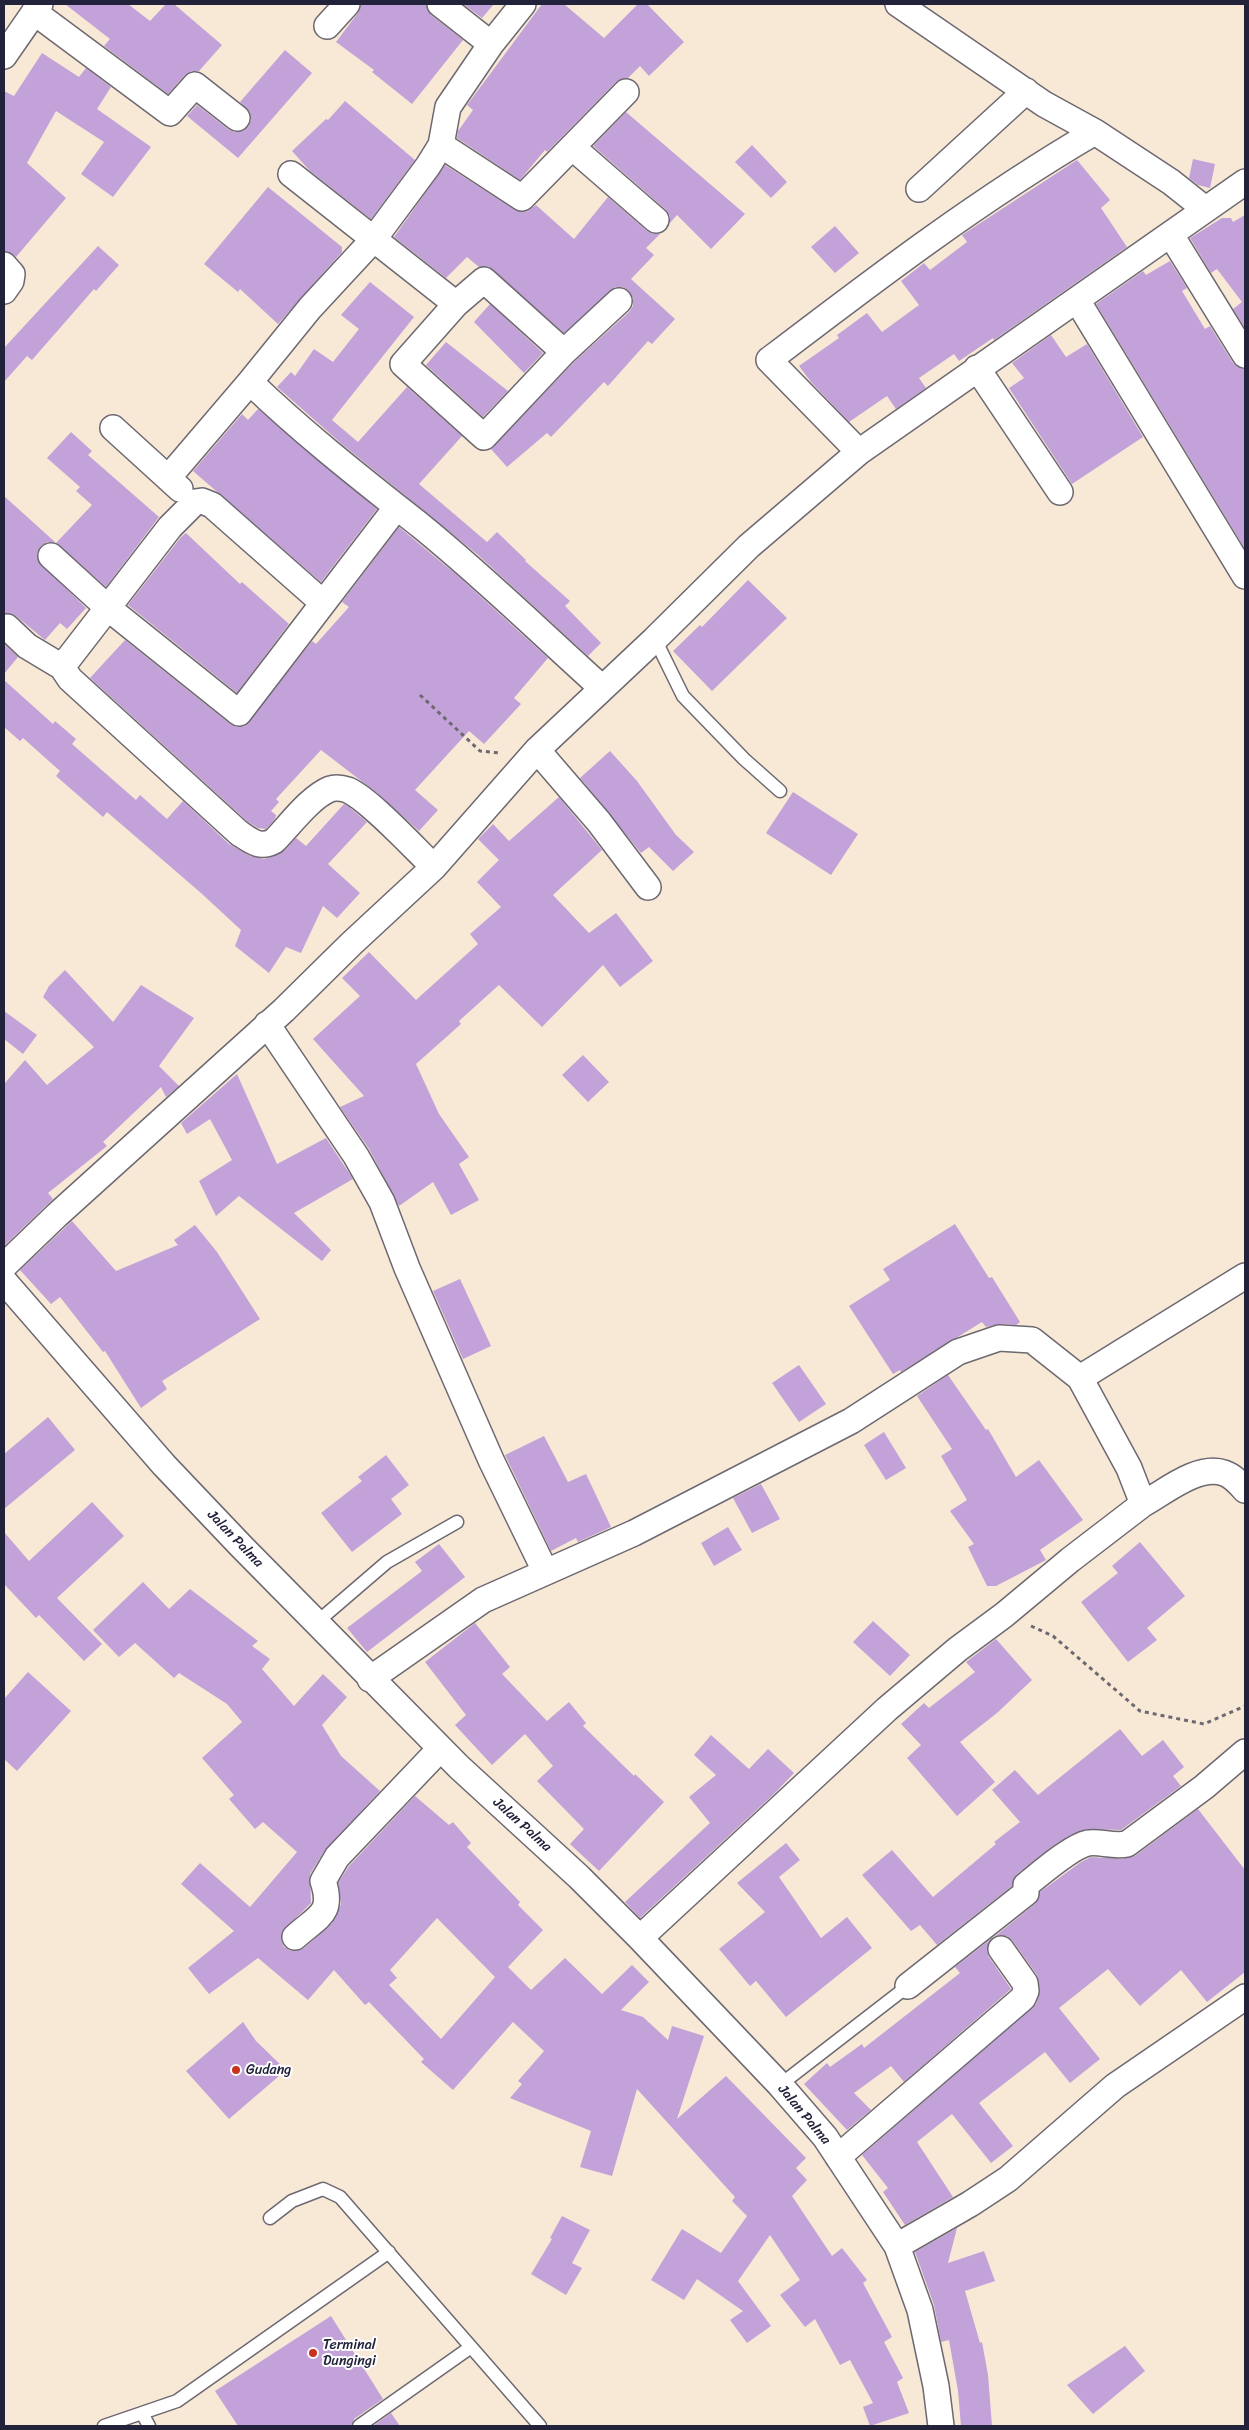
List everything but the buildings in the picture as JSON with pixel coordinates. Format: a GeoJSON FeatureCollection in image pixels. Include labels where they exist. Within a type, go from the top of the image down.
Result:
{"type":"FeatureCollection","features":[{"type":"Feature","properties":{"kind":"street"},"geometry":{"type":"LineString","coordinates":[[327,26],[347,4]]}},
{"type":"Feature","properties":{"kind":"street"},"geometry":{"type":"LineString","coordinates":[[440,4],[491,44]]}},
{"type":"Feature","properties":{"kind":"street"},"geometry":{"type":"LineString","coordinates":[[168,478],[310,308],[373,240],[428,166],[441,145],[448,107],[491,44],[523,4]]}},
{"type":"Feature","properties":{"kind":"street"},"geometry":{"type":"LineString","coordinates":[[898,4],[1026,91],[1095,132],[1171,182],[1205,209]]}},
{"type":"Feature","properties":{"kind":"street"},"geometry":{"type":"LineString","coordinates":[[4,56],[37,8],[170,114],[195,85],[237,118]]}},
{"type":"Feature","properties":{"kind":"street"},"geometry":{"type":"LineString","coordinates":[[919,189],[1026,91]]}},
{"type":"Feature","properties":{"kind":"street"},"geometry":{"type":"LineString","coordinates":[[441,145],[522,198],[626,92]]}},
{"type":"Feature","properties":{"kind":"street"},"geometry":{"type":"LineString","coordinates":[[859,452],[769,360],[886,271],[1044,162],[1095,132]]}},
{"type":"Feature","properties":{"kind":"street"},"geometry":{"type":"LineString","coordinates":[[572,147],[656,220]]}},
{"type":"Feature","properties":{"kind":"street"},"geometry":{"type":"LineString","coordinates":[[291,174],[456,304]]}},
{"type":"Feature","properties":{"kind":"street"},"geometry":{"type":"LineString","coordinates":[[4,1266],[434,867],[537,750],[655,639],[748,546],[859,452],[1245,182]]}},
{"type":"Feature","properties":{"kind":"street"},"geometry":{"type":"LineString","coordinates":[[1170,235],[1245,355]]}},
{"type":"Feature","properties":{"kind":"street"},"geometry":{"type":"LineString","coordinates":[[4,265],[12,274],[11,281],[4,291]]}},
{"type":"Feature","properties":{"kind":"street"},"geometry":{"type":"LineString","coordinates":[[564,352],[484,280],[456,304],[404,364],[484,437],[564,352],[619,301]]}},
{"type":"Feature","properties":{"kind":"street"},"geometry":{"type":"LineString","coordinates":[[1077,300],[1245,576]]}},
{"type":"Feature","properties":{"kind":"street"},"geometry":{"type":"LineString","coordinates":[[978,368],[1060,492]]}},
{"type":"Feature","properties":{"kind":"street"},"geometry":{"type":"LineString","coordinates":[[250,382],[500,595],[602,688]]}},
{"type":"Feature","properties":{"kind":"street"},"geometry":{"type":"LineString","coordinates":[[113,428],[195,502]]}},
{"type":"Feature","properties":{"kind":"street"},"geometry":{"type":"LineString","coordinates":[[62,667],[170,527],[195,502],[202,501],[212,505],[322,602]]}},
{"type":"Feature","properties":{"kind":"street"},"geometry":{"type":"LineString","coordinates":[[51,556],[108,608],[239,713],[322,602],[396,508]]}},
{"type":"Feature","properties":{"kind":"street"},"geometry":{"type":"LineString","coordinates":[[7,627],[28,646],[62,667],[70,679],[239,833],[253,843],[266,846],[274,841],[318,796],[331,789],[340,788],[350,791],[366,803],[434,867]]}},
{"type":"Feature","properties":{"kind":"street"},"geometry":{"type":"LineString","coordinates":[[537,750],[599,822],[648,887]]}},
{"type":"Feature","properties":{"kind":"street"},"geometry":{"type":"LineString","coordinates":[[267,1024],[356,1156],[382,1202],[407,1268],[463,1396],[545,1571]]}},
{"type":"Feature","properties":{"kind":"street"},"geometry":{"type":"LineString","coordinates":[[1080,1378],[1245,1276]]}},
{"type":"Feature","properties":{"kind":"street","name":"Jalan Palma"},"geometry":{"type":"LineString","coordinates":[[4,1281],[164,1465],[440,1749],[579,1877],[640,1938],[780,2085],[825,2137],[897,2246],[920,2310],[936,2386],[941,2426]]}},
{"type":"Feature","properties":{"kind":"street"},"geometry":{"type":"LineString","coordinates":[[370,1679],[483,1600],[634,1533],[851,1421],[958,1352],[999,1338],[1012,1337],[1032,1340],[1080,1378],[1129,1468],[1143,1504]]}},
{"type":"Feature","properties":{"kind":"street"},"geometry":{"type":"LineString","coordinates":[[640,1938],[887,1709],[958,1649],[1004,1616],[1070,1560],[1143,1504],[1193,1476],[1208,1472],[1223,1472],[1234,1478],[1245,1490]]}},
{"type":"Feature","properties":{"kind":"street"},"geometry":{"type":"LineString","coordinates":[[295,1938],[326,1909],[328,1896],[323,1881],[336,1857],[440,1749]]}},
{"type":"Feature","properties":{"kind":"street"},"geometry":{"type":"LineString","coordinates":[[908,1986],[1026,1893],[1026,1885],[1068,1854],[1088,1843],[1116,1846],[1127,1844],[1204,1787],[1245,1752]]}},
{"type":"Feature","properties":{"kind":"street"},"geometry":{"type":"LineString","coordinates":[[838,2157],[1023,1998],[1026,1991],[1025,1983],[1001,1949]]}},
{"type":"Feature","properties":{"kind":"street"},"geometry":{"type":"LineString","coordinates":[[897,2246],[970,2204],[1008,2179],[1114,2086],[1245,1998]]}},
{"type":"Feature","properties":{"kind":"lane"},"geometry":{"type":"LineString","coordinates":[[655,639],[683,696],[744,759],[780,791]]}},
{"type":"Feature","properties":{"kind":"lane"},"geometry":{"type":"LineString","coordinates":[[316,1623],[387,1562],[457,1522]]}},
{"type":"Feature","properties":{"kind":"lane"},"geometry":{"type":"LineString","coordinates":[[780,2085],[908,1986]]}},
{"type":"Feature","properties":{"kind":"lane"},"geometry":{"type":"LineString","coordinates":[[270,2218],[292,2201],[323,2189],[340,2197],[540,2426]]}},
{"type":"Feature","properties":{"kind":"lane"},"geometry":{"type":"LineString","coordinates":[[104,2426],[177,2401],[388,2252]]}},
{"type":"Feature","properties":{"kind":"lane"},"geometry":{"type":"LineString","coordinates":[[359,2426],[471,2347]]}},
{"type":"Feature","properties":{"kind":"lane"},"geometry":{"type":"LineString","coordinates":[[142,2413],[149,2426]]}},
{"type":"Feature","properties":{"kind":"path"},"geometry":{"type":"LineString","coordinates":[[420,695],[480,751],[496,753],[523,749],[537,750]]}},
{"type":"Feature","properties":{"kind":"path"},"geometry":{"type":"LineString","coordinates":[[1004,1616],[1053,1636],[1140,1711],[1204,1724],[1245,1706]]}},
{"type":"Feature","properties":{"kind":"place","name":"Gudang"},"geometry":{"type":"Point","coordinates":[236,2070]}},
{"type":"Feature","properties":{"kind":"place","name":"Terminal Dungingi"},"geometry":{"type":"Point","coordinates":[313,2353]}}]}
